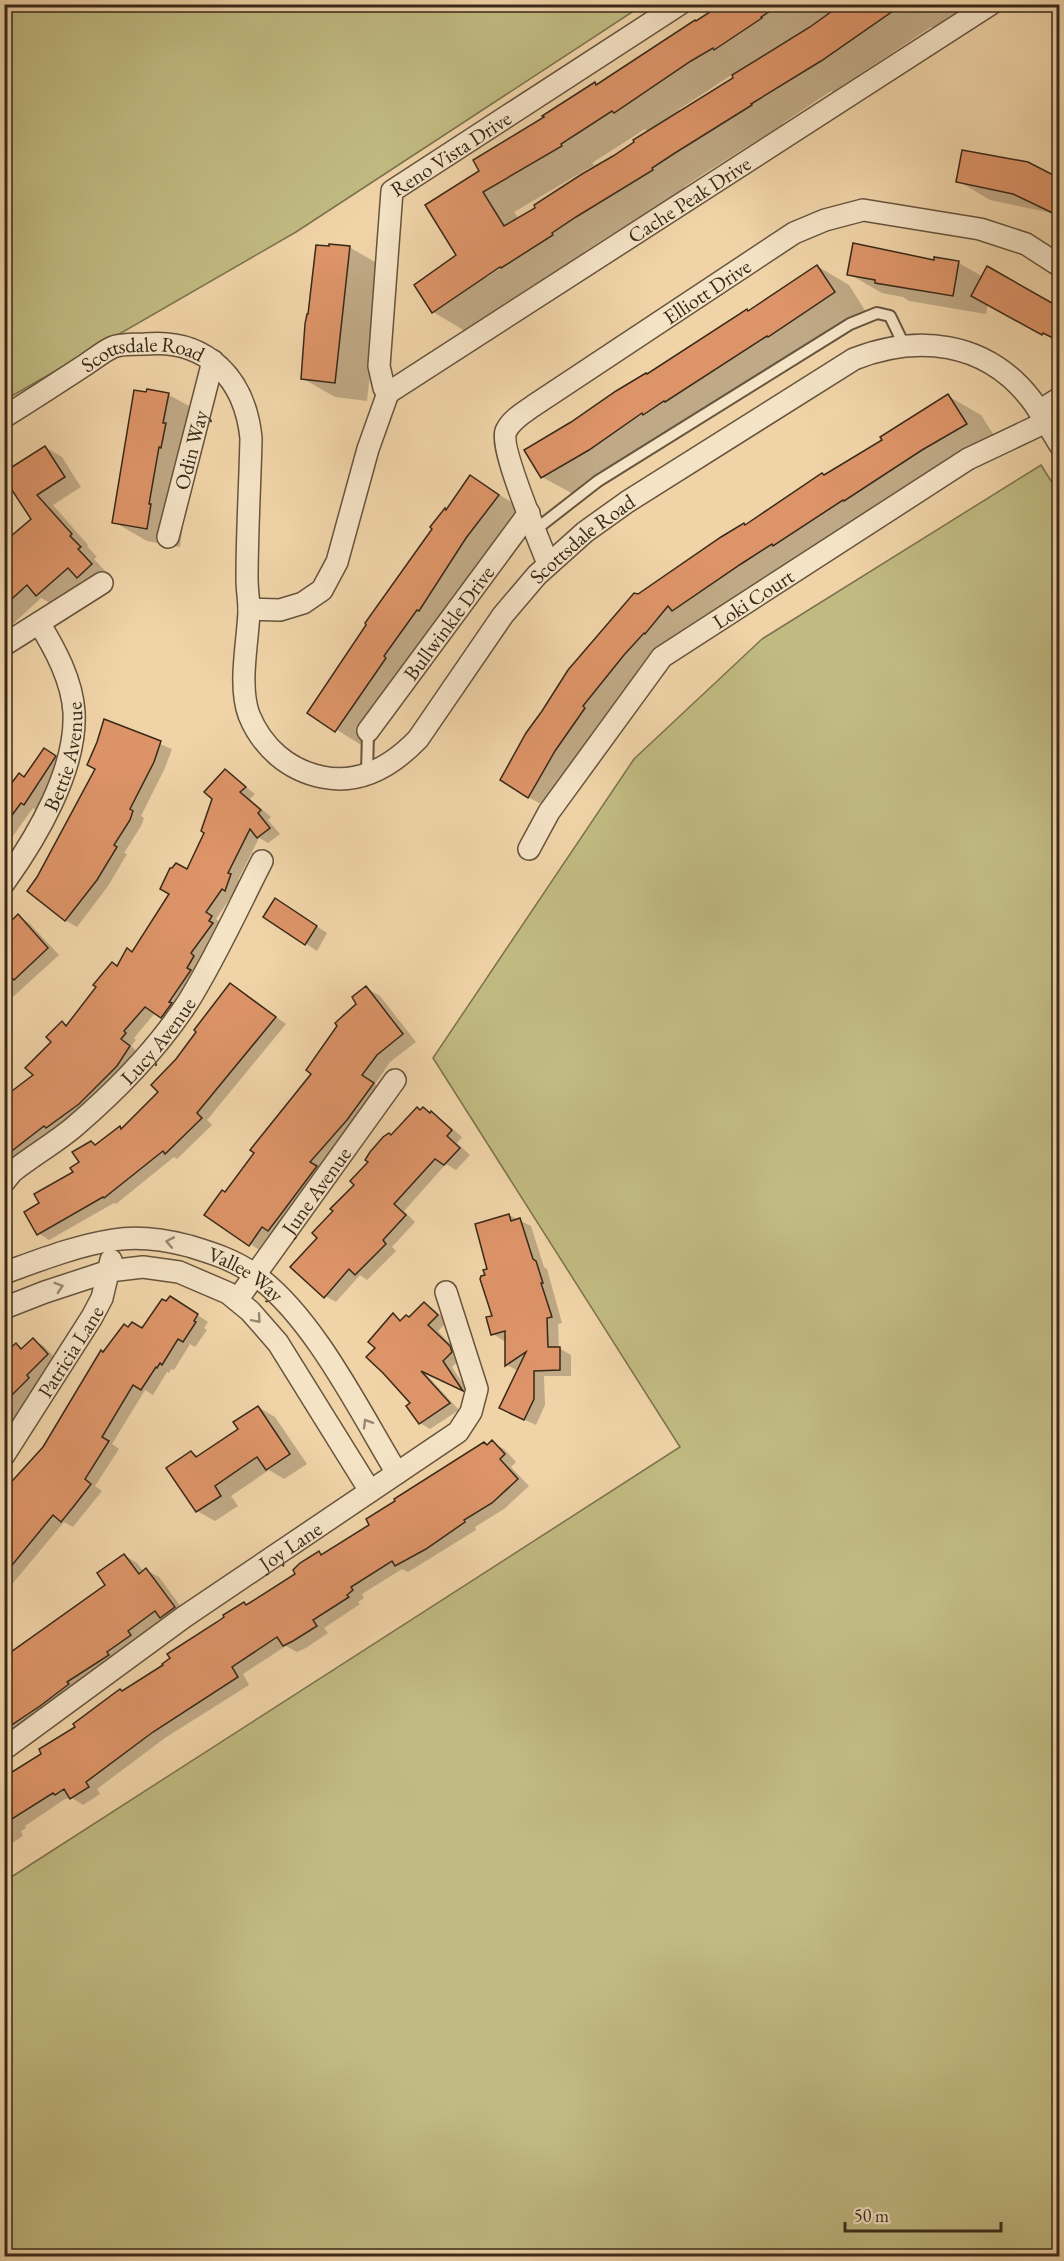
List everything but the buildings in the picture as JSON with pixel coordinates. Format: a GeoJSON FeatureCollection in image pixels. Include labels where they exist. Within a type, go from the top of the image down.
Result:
{"type":"FeatureCollection","features":[{"type":"Feature","properties":{"kind":"street","name":"Reno Vista Drive"},"geometry":{"type":"LineString","coordinates":[[388,393],[384,388],[380,366],[392,191],[680,4]]}},
{"type":"Feature","properties":{"kind":"street","name":"Cache Peak Drive"},"geometry":{"type":"LineString","coordinates":[[388,393],[991,4]]}},
{"type":"Feature","properties":{"kind":"street","name":"Elliott Drive"},"geometry":{"type":"LineString","coordinates":[[548,564],[505,444],[505,433],[511,423],[542,400],[794,233],[825,220],[863,210],[980,229],[1026,244],[1059,266]]}},
{"type":"Feature","properties":{"kind":"street","name":"Scottsdale Road"},"geometry":{"type":"LineString","coordinates":[[4,417],[114,347],[159,342],[182,346],[213,361],[229,377],[242,397],[249,417],[251,438],[247,582],[249,609],[244,692],[249,712],[257,732],[271,750],[290,765],[310,774],[330,779],[355,778],[379,770],[401,757],[418,739],[503,615],[548,564],[585,532],[627,502],[854,359],[877,350],[904,345],[930,345],[957,349],[984,360],[1007,375],[1029,396],[1059,445]]}},
{"type":"Feature","properties":{"kind":"street","name":"Odin Way"},"geometry":{"type":"LineString","coordinates":[[168,537],[213,361]]}},
{"type":"Feature","properties":{"kind":"street"},"geometry":{"type":"LineString","coordinates":[[249,609],[280,610],[303,603],[322,590],[337,562],[368,449],[388,393]]}},
{"type":"Feature","properties":{"kind":"street","name":"Loki Court"},"geometry":{"type":"LineString","coordinates":[[529,849],[549,812],[662,657],[968,459],[1042,416],[1059,398]]}},
{"type":"Feature","properties":{"kind":"street","name":"Bullwinkle Drive"},"geometry":{"type":"LineString","coordinates":[[368,731],[532,522]]}},
{"type":"Feature","properties":{"kind":"street"},"geometry":{"type":"LineString","coordinates":[[4,645],[102,583]]}},
{"type":"Feature","properties":{"kind":"street","name":"Bettie Avenue"},"geometry":{"type":"LineString","coordinates":[[4,883],[21,860],[47,812],[65,770],[73,736],[74,711],[69,688],[59,660],[39,623]]}},
{"type":"Feature","properties":{"kind":"street","name":"Lucy Avenue"},"geometry":{"type":"LineString","coordinates":[[4,1182],[20,1166],[73,1128],[118,1086],[162,1037],[188,1002],[262,861]]}},
{"type":"Feature","properties":{"kind":"street","name":"June Avenue"},"geometry":{"type":"LineString","coordinates":[[237,1300],[395,1080]]}},
{"type":"Feature","properties":{"kind":"street","name":"Vallee Way"},"geometry":{"type":"LineString","coordinates":[[4,1273],[58,1253],[114,1239],[167,1240],[220,1255],[256,1275],[286,1303],[324,1352],[397,1473]]}},
{"type":"Feature","properties":{"kind":"street","name":"Patricia Lane"},"geometry":{"type":"LineString","coordinates":[[4,1455],[102,1298],[114,1239]]}},
{"type":"Feature","properties":{"kind":"street","name":"Vallee Way"},"geometry":{"type":"LineString","coordinates":[[6,1303],[109,1271],[142,1267],[179,1272],[228,1293],[250,1311],[279,1343],[370,1491]]}},
{"type":"Feature","properties":{"kind":"street","name":"Joy Lane"},"geometry":{"type":"LineString","coordinates":[[4,1749],[184,1617],[458,1432],[471,1412],[477,1389],[446,1292]]}},
{"type":"Feature","properties":{"kind":"lane"},"geometry":{"type":"LineString","coordinates":[[532,522],[850,324],[877,313],[890,315],[904,345]]}},
{"type":"Feature","properties":{"kind":"lane"},"geometry":{"type":"LineString","coordinates":[[367,774],[368,731]]}},
{"type":"Feature","properties":{"kind":"shaded area"},"geometry":{"type":"Polygon","coordinates":[[[5,5],[643,5],[296,232],[5,400],[5,5]]]}},
{"type":"Feature","properties":{"kind":"shaded area"},"geometry":{"type":"Polygon","coordinates":[[[1041,465],[1060,495],[1059,2256],[5,2256],[5,1881],[680,1447],[433,1058],[634,759],[762,639],[1041,465]]]}}]}
